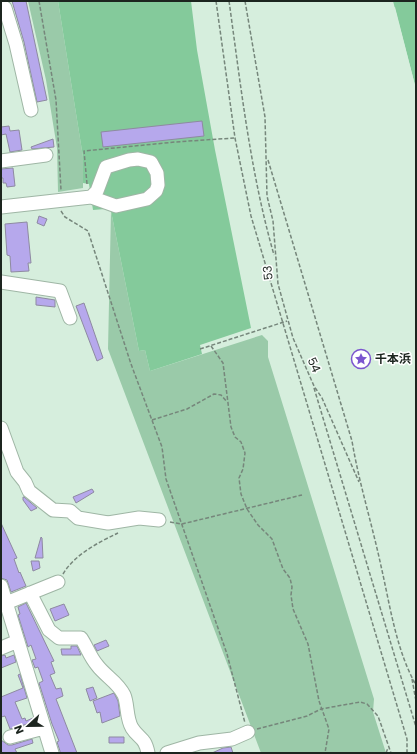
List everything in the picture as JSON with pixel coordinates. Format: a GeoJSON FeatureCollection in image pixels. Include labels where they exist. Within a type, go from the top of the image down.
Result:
{"type":"FeatureCollection","features":[{"type":"Feature","properties":{"kind":"street"},"geometry":{"type":"LineString","coordinates":[[1,8],[5,8],[16,44],[31,110]]}},
{"type":"Feature","properties":{"kind":"street"},"geometry":{"type":"LineString","coordinates":[[1,161],[46,154]]}},
{"type":"Feature","properties":{"kind":"street"},"geometry":{"type":"LineString","coordinates":[[1,207],[91,197],[116,206],[147,199],[156,191],[158,185],[157,173],[151,162],[138,159],[113,164],[106,167],[97,191],[91,197]]}},
{"type":"Feature","properties":{"kind":"street"},"geometry":{"type":"LineString","coordinates":[[1,282],[60,291],[70,318]]}},
{"type":"Feature","properties":{"kind":"street"},"geometry":{"type":"LineString","coordinates":[[1,428],[17,472],[25,482],[29,491],[53,510],[70,511],[78,518],[108,523],[139,518],[159,520]]}},
{"type":"Feature","properties":{"kind":"street"},"geometry":{"type":"LineString","coordinates":[[4,604],[58,582]]}},
{"type":"Feature","properties":{"kind":"street"},"geometry":{"type":"LineString","coordinates":[[1,586],[4,604],[18,640],[52,753]]}},
{"type":"Feature","properties":{"kind":"street"},"geometry":{"type":"LineString","coordinates":[[30,593],[49,630],[59,638],[81,638],[98,666],[112,678],[125,696],[126,707],[132,728],[143,738],[146,743],[148,753]]}},
{"type":"Feature","properties":{"kind":"street"},"geometry":{"type":"LineString","coordinates":[[1,648],[18,640]]}},
{"type":"Feature","properties":{"kind":"street"},"geometry":{"type":"LineString","coordinates":[[10,737],[44,728]]}},
{"type":"Feature","properties":{"kind":"street"},"geometry":{"type":"LineString","coordinates":[[167,753],[199,743],[232,739],[248,732]]}},
{"type":"Feature","properties":{"kind":"path"},"geometry":{"type":"LineString","coordinates":[[39,1],[56,100],[60,157],[60,195]]}},
{"type":"Feature","properties":{"kind":"path"},"geometry":{"type":"LineString","coordinates":[[216,1],[235,138],[251,216],[281,322],[408,739],[407,753]]}},
{"type":"Feature","properties":{"kind":"path"},"geometry":{"type":"LineString","coordinates":[[228,1],[250,156],[264,221],[275,259]]}},
{"type":"Feature","properties":{"kind":"path"},"geometry":{"type":"LineString","coordinates":[[245,1],[265,117],[268,160],[352,441],[360,484],[370,519],[396,630],[412,678],[416,701]]}},
{"type":"Feature","properties":{"kind":"path"},"geometry":{"type":"LineString","coordinates":[[213,140],[235,138]]}},
{"type":"Feature","properties":{"kind":"path","name":"53"},"geometry":{"type":"LineString","coordinates":[[268,160],[267,196],[273,221],[278,284],[287,321]]}},
{"type":"Feature","properties":{"kind":"path"},"geometry":{"type":"LineString","coordinates":[[60,207],[65,217],[88,231],[131,364],[162,448],[166,478],[227,654],[238,702],[248,732],[307,716],[321,709],[360,702],[367,704],[378,716],[391,753]]}},
{"type":"Feature","properties":{"kind":"path"},"geometry":{"type":"LineString","coordinates":[[200,349],[287,321]]}},
{"type":"Feature","properties":{"kind":"path","name":"54"},"geometry":{"type":"LineString","coordinates":[[287,321],[314,386],[322,398],[332,419],[360,484]]}},
{"type":"Feature","properties":{"kind":"path"},"geometry":{"type":"LineString","coordinates":[[211,346],[223,363],[231,427],[236,437],[241,442],[245,453],[243,469],[239,478],[241,494],[247,509],[258,525],[272,539],[283,569],[290,578],[293,609],[308,644],[321,709],[329,729],[325,753]]}},
{"type":"Feature","properties":{"kind":"path"},"geometry":{"type":"LineString","coordinates":[[314,386],[416,727]]}},
{"type":"Feature","properties":{"kind":"path"},"geometry":{"type":"LineString","coordinates":[[152,420],[188,409],[214,394],[222,395],[228,403]]}},
{"type":"Feature","properties":{"kind":"path"},"geometry":{"type":"LineString","coordinates":[[159,520],[182,524],[302,495]]}},
{"type":"Feature","properties":{"kind":"path"},"geometry":{"type":"LineString","coordinates":[[58,582],[67,566],[98,543],[123,530]]}},
{"type":"Feature","properties":{"kind":"path"},"geometry":{"type":"LineString","coordinates":[[412,678],[416,685]]}},
{"type":"Feature","properties":{"kind":"path"},"geometry":{"type":"LineString","coordinates":[[386,753],[388,748]]}},
{"type":"Feature","properties":{"kind":"shaded area"},"geometry":{"type":"Polygon","coordinates":[[[28,1],[58,1],[83,157],[83,188],[58,192],[57,148],[46,80],[28,1]]]}},
{"type":"Feature","properties":{"kind":"shaded area"},"geometry":{"type":"Polygon","coordinates":[[[58,1],[191,1],[197,50],[215,150],[251,328],[200,345],[202,354],[150,371],[145,350],[139,351],[111,211],[105,209],[93,210],[89,184],[83,183],[83,157],[58,1]]]}},
{"type":"Feature","properties":{"kind":"shaded area"},"geometry":{"type":"Polygon","coordinates":[[[393,1],[416,1],[416,89],[393,1]]]}},
{"type":"Feature","properties":{"kind":"shaded area"},"geometry":{"type":"Polygon","coordinates":[[[111,211],[139,351],[145,350],[150,371],[262,335],[268,341],[268,357],[374,699],[373,712],[386,753],[261,753],[108,349],[111,211]]]}},
{"type":"Feature","properties":{"kind":"pier"},"geometry":{"type":"Polygon","coordinates":[[[395,7],[416,91],[414,89],[394,16],[393,8],[395,7]]]}},
{"type":"Feature","properties":{"kind":"building"},"geometry":{"type":"Polygon","coordinates":[[[12,1],[26,1],[47,100],[37,102],[24,42],[12,1]]]}},
{"type":"Feature","properties":{"kind":"building"},"geometry":{"type":"Polygon","coordinates":[[[202,121],[204,136],[103,147],[101,132],[202,121]]]}},
{"type":"Feature","properties":{"kind":"building"},"geometry":{"type":"Polygon","coordinates":[[[9,126],[10,131],[19,130],[22,150],[10,152],[6,134],[1,135],[1,127],[9,126]]]}},
{"type":"Feature","properties":{"kind":"building"},"geometry":{"type":"Polygon","coordinates":[[[53,139],[54,147],[32,149],[31,147],[53,139]]]}},
{"type":"Feature","properties":{"kind":"building"},"geometry":{"type":"Polygon","coordinates":[[[13,168],[15,186],[7,187],[6,183],[3,183],[3,178],[1,178],[1,169],[13,168]]]}},
{"type":"Feature","properties":{"kind":"building"},"geometry":{"type":"Polygon","coordinates":[[[39,216],[47,219],[44,226],[37,223],[39,216]]]}},
{"type":"Feature","properties":{"kind":"building"},"geometry":{"type":"Polygon","coordinates":[[[27,222],[31,263],[28,263],[29,271],[11,272],[10,256],[7,255],[5,224],[27,222]]]}},
{"type":"Feature","properties":{"kind":"building"},"geometry":{"type":"Polygon","coordinates":[[[36,297],[55,300],[55,307],[36,305],[36,297]]]}},
{"type":"Feature","properties":{"kind":"building"},"geometry":{"type":"Polygon","coordinates":[[[84,303],[103,358],[97,361],[76,306],[84,303]]]}},
{"type":"Feature","properties":{"kind":"building"},"geometry":{"type":"Polygon","coordinates":[[[92,489],[94,492],[76,503],[73,497],[92,489]]]}},
{"type":"Feature","properties":{"kind":"building"},"geometry":{"type":"Polygon","coordinates":[[[23,497],[37,508],[31,511],[23,500],[23,497]]]}},
{"type":"Feature","properties":{"kind":"building"},"geometry":{"type":"Polygon","coordinates":[[[1,523],[17,558],[14,559],[26,586],[11,592],[7,580],[1,578],[1,523]]]}},
{"type":"Feature","properties":{"kind":"building"},"geometry":{"type":"Polygon","coordinates":[[[41,537],[43,558],[35,558],[41,537]]]}},
{"type":"Feature","properties":{"kind":"building"},"geometry":{"type":"Polygon","coordinates":[[[31,561],[39,561],[40,568],[33,571],[31,561]]]}},
{"type":"Feature","properties":{"kind":"building"},"geometry":{"type":"Polygon","coordinates":[[[26,603],[54,661],[51,662],[55,673],[50,675],[56,689],[61,688],[63,696],[56,699],[77,753],[60,753],[57,742],[59,741],[39,683],[43,681],[38,667],[35,668],[32,660],[36,659],[31,645],[28,647],[18,615],[20,614],[18,607],[26,603]]]}},
{"type":"Feature","properties":{"kind":"building"},"geometry":{"type":"Polygon","coordinates":[[[64,604],[69,615],[55,621],[50,609],[64,604]]]}},
{"type":"Feature","properties":{"kind":"building"},"geometry":{"type":"Polygon","coordinates":[[[106,640],[109,646],[97,651],[94,645],[106,640]]]}},
{"type":"Feature","properties":{"kind":"building"},"geometry":{"type":"Polygon","coordinates":[[[71,646],[77,646],[81,655],[62,655],[61,649],[71,649],[71,646]]]}},
{"type":"Feature","properties":{"kind":"building"},"geometry":{"type":"Polygon","coordinates":[[[5,655],[6,658],[14,655],[16,662],[1,668],[1,656],[5,655]]]}},
{"type":"Feature","properties":{"kind":"building"},"geometry":{"type":"Polygon","coordinates":[[[20,674],[27,698],[15,702],[22,719],[25,718],[26,721],[33,718],[34,722],[10,729],[5,716],[1,717],[1,697],[23,688],[18,675],[20,674]]]}},
{"type":"Feature","properties":{"kind":"building"},"geometry":{"type":"Polygon","coordinates":[[[93,687],[97,698],[90,701],[86,689],[93,687]]]}},
{"type":"Feature","properties":{"kind":"building"},"geometry":{"type":"Polygon","coordinates":[[[114,693],[118,701],[120,716],[102,723],[100,712],[97,713],[93,701],[114,693]]]}},
{"type":"Feature","properties":{"kind":"building"},"geometry":{"type":"Polygon","coordinates":[[[109,737],[124,737],[124,743],[109,743],[109,737]]]}},
{"type":"Feature","properties":{"kind":"building"},"geometry":{"type":"Polygon","coordinates":[[[32,739],[33,743],[15,749],[17,753],[1,753],[1,740],[8,745],[12,745],[32,739]]]}},
{"type":"Feature","properties":{"kind":"building"},"geometry":{"type":"Polygon","coordinates":[[[231,747],[233,753],[212,753],[223,748],[231,747]]]}},
{"type":"Feature","properties":{"kind":"place","name":"千本浜"},"geometry":{"type":"Point","coordinates":[361,359]}}]}
